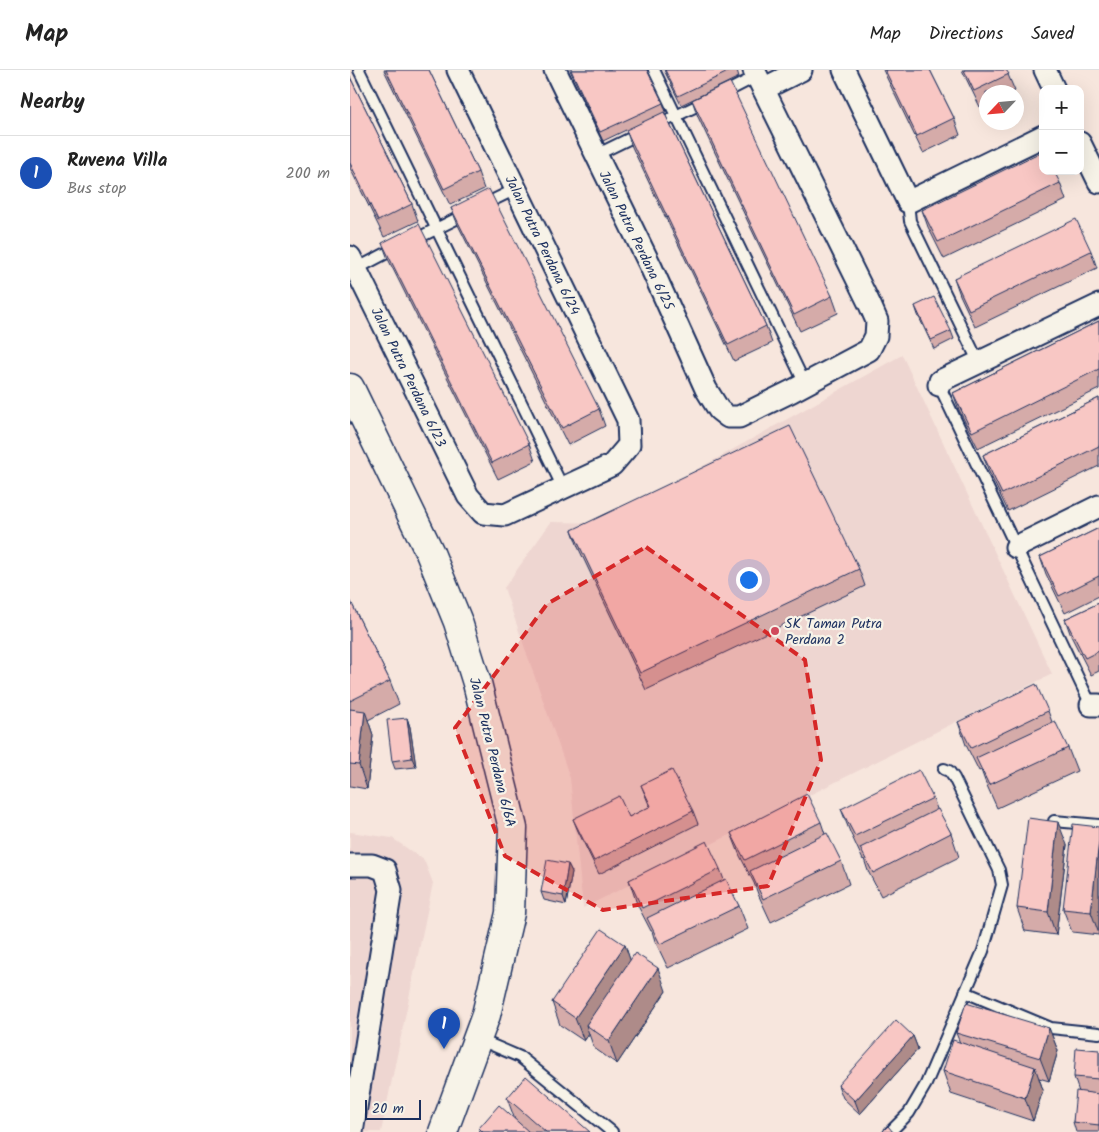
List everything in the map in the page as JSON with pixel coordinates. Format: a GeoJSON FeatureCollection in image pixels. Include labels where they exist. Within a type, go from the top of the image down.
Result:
{"type":"FeatureCollection","features":[{"type":"Feature","properties":{"kind":"street","name":"Jalan Putra Perdana 6/24"},"geometry":{"type":"LineString","coordinates":[[458,70],[628,420]]}},
{"type":"Feature","properties":{"kind":"street","name":"Jalan Putra Perdana 6/25"},"geometry":{"type":"LineString","coordinates":[[555,70],[651,267],[706,389],[718,410],[728,417],[739,417],[806,384]]}},
{"type":"Feature","properties":{"kind":"street"},"geometry":{"type":"LineString","coordinates":[[801,70],[758,78],[877,321],[876,336],[869,350],[806,384]]}},
{"type":"Feature","properties":{"kind":"street"},"geometry":{"type":"LineString","coordinates":[[844,70],[908,202],[1039,138]]}},
{"type":"Feature","properties":{"kind":"street"},"geometry":{"type":"LineString","coordinates":[[1045,70],[1052,85]]}},
{"type":"Feature","properties":{"kind":"street"},"geometry":{"type":"LineString","coordinates":[[1084,151],[1099,182]]}},
{"type":"Feature","properties":{"kind":"street","name":"Jalan Putra Perdana 6/23"},"geometry":{"type":"LineString","coordinates":[[354,274],[468,496],[483,513],[505,515],[612,465],[629,445],[628,420]]}},
{"type":"Feature","properties":{"kind":"street"},"geometry":{"type":"LineString","coordinates":[[939,385],[940,382],[1099,305]]}},
{"type":"Feature","properties":{"kind":"street","name":"Jalan Putra Perdana 6/6A"},"geometry":{"type":"LineString","coordinates":[[350,388],[430,553],[458,622],[477,683],[513,828],[510,913],[486,1015],[443,1132]]}},
{"type":"Feature","properties":{"kind":"street"},"geometry":{"type":"LineString","coordinates":[[1016,547],[1099,506]]}},
{"type":"Feature","properties":{"kind":"street"},"geometry":{"type":"LineString","coordinates":[[350,865],[372,865],[385,870],[391,890],[352,1132]]}},
{"type":"Feature","properties":{"kind":"lane"},"geometry":{"type":"LineString","coordinates":[[359,70],[564,488]]}},
{"type":"Feature","properties":{"kind":"lane"},"geometry":{"type":"LineString","coordinates":[[654,70],[806,384]]}},
{"type":"Feature","properties":{"kind":"lane"},"geometry":{"type":"LineString","coordinates":[[596,155],[758,78]]}},
{"type":"Feature","properties":{"kind":"lane"},"geometry":{"type":"LineString","coordinates":[[354,274],[436,228],[516,189]]}},
{"type":"Feature","properties":{"kind":"lane"},"geometry":{"type":"LineString","coordinates":[[908,202],[910,221],[979,363]]}},
{"type":"Feature","properties":{"kind":"lane"},"geometry":{"type":"LineString","coordinates":[[939,385],[1016,547],[1095,705]]}},
{"type":"Feature","properties":{"kind":"lane"},"geometry":{"type":"LineString","coordinates":[[890,1132],[910,1113],[926,1084],[983,951],[1002,885],[999,870],[954,778],[950,771],[944,769]]}},
{"type":"Feature","properties":{"kind":"lane"},"geometry":{"type":"LineString","coordinates":[[1054,821],[1099,825]]}},
{"type":"Feature","properties":{"kind":"lane"},"geometry":{"type":"LineString","coordinates":[[965,992],[1051,1028],[1099,1033]]}},
{"type":"Feature","properties":{"kind":"lane"},"geometry":{"type":"LineString","coordinates":[[478,1038],[520,1057],[612,1132]]}},
{"type":"Feature","properties":{"kind":"highlighted area"},"geometry":{"type":"Polygon","coordinates":[[[646,547],[805,660],[821,760],[768,886],[603,910],[505,856],[455,728],[547,604],[646,547]]]}},
{"type":"Feature","properties":{"kind":"shaded area","name":"SK Taman Putra Perdana 2"},"geometry":{"type":"Polygon","coordinates":[[[902,355],[1052,674],[583,908],[570,778],[504,588],[551,522],[601,523],[902,355]]]}},
{"type":"Feature","properties":{"kind":"shaded area"},"geometry":{"type":"Polygon","coordinates":[[[350,832],[392,838],[424,860],[433,883],[381,1132],[350,1132],[350,832]]]}},
{"type":"Feature","properties":{"kind":"building"},"geometry":{"type":"Polygon","coordinates":[[[386,70],[429,70],[478,172],[444,189],[386,70]]]}},
{"type":"Feature","properties":{"kind":"building"},"geometry":{"type":"Polygon","coordinates":[[[571,70],[647,70],[663,103],[600,132],[571,70]]]}},
{"type":"Feature","properties":{"kind":"building"},"geometry":{"type":"Polygon","coordinates":[[[665,70],[732,70],[678,96],[665,70]]]}},
{"type":"Feature","properties":{"kind":"building"},"geometry":{"type":"Polygon","coordinates":[[[885,70],[930,70],[954,118],[917,136],[885,70]]]}},
{"type":"Feature","properties":{"kind":"building"},"geometry":{"type":"Polygon","coordinates":[[[964,70],[1006,70],[1009,74],[986,85],[979,85],[979,89],[974,91],[964,70]]]}},
{"type":"Feature","properties":{"kind":"building"},"geometry":{"type":"Polygon","coordinates":[[[350,77],[412,204],[378,221],[350,163],[350,77]]]}},
{"type":"Feature","properties":{"kind":"building"},"geometry":{"type":"Polygon","coordinates":[[[730,82],[832,296],[794,315],[692,100],[730,82]]]}},
{"type":"Feature","properties":{"kind":"building"},"geometry":{"type":"Polygon","coordinates":[[[664,112],[766,326],[728,345],[626,130],[664,112]]]}},
{"type":"Feature","properties":{"kind":"building"},"geometry":{"type":"Polygon","coordinates":[[[1039,153],[1039,175],[1056,175],[1060,183],[938,242],[922,210],[1039,153]]]}},
{"type":"Feature","properties":{"kind":"building"},"geometry":{"type":"Polygon","coordinates":[[[489,189],[599,409],[562,428],[451,208],[489,189]]]}},
{"type":"Feature","properties":{"kind":"building"},"geometry":{"type":"Polygon","coordinates":[[[1076,219],[1091,251],[969,310],[954,278],[1076,219]]]}},
{"type":"Feature","properties":{"kind":"building"},"geometry":{"type":"Polygon","coordinates":[[[419,224],[529,444],[492,463],[382,243],[419,224]]]}},
{"type":"Feature","properties":{"kind":"building"},"geometry":{"type":"Polygon","coordinates":[[[934,297],[951,331],[931,340],[915,306],[934,297]]]}},
{"type":"Feature","properties":{"kind":"building"},"geometry":{"type":"Polygon","coordinates":[[[1099,321],[1099,369],[972,432],[953,393],[1099,321]]]}},
{"type":"Feature","properties":{"kind":"building"},"geometry":{"type":"Polygon","coordinates":[[[1099,398],[1099,446],[1002,494],[983,455],[1099,398]]]}},
{"type":"Feature","properties":{"kind":"building"},"geometry":{"type":"Polygon","coordinates":[[[790,426],[859,569],[640,673],[572,530],[790,426]]]}},
{"type":"Feature","properties":{"kind":"building"},"geometry":{"type":"Polygon","coordinates":[[[1099,528],[1099,576],[1059,596],[1040,557],[1099,528]]]}},
{"type":"Feature","properties":{"kind":"building"},"geometry":{"type":"Polygon","coordinates":[[[350,600],[390,681],[350,701],[350,600]]]}},
{"type":"Feature","properties":{"kind":"building"},"geometry":{"type":"Polygon","coordinates":[[[1099,603],[1099,651],[1085,658],[1065,619],[1099,603]]]}},
{"type":"Feature","properties":{"kind":"building"},"geometry":{"type":"Polygon","coordinates":[[[1036,684],[1048,711],[971,748],[958,722],[1036,684]]]}},
{"type":"Feature","properties":{"kind":"building"},"geometry":{"type":"Polygon","coordinates":[[[350,709],[365,711],[359,765],[350,764],[350,709]]]}},
{"type":"Feature","properties":{"kind":"building"},"geometry":{"type":"Polygon","coordinates":[[[407,718],[412,758],[392,761],[387,720],[407,718]]]}},
{"type":"Feature","properties":{"kind":"building"},"geometry":{"type":"Polygon","coordinates":[[[1055,721],[1068,748],[989,785],[976,758],[1055,721]]]}},
{"type":"Feature","properties":{"kind":"building"},"geometry":{"type":"Polygon","coordinates":[[[672,770],[693,811],[594,861],[573,819],[619,796],[629,817],[651,806],[641,785],[672,770]]]}},
{"type":"Feature","properties":{"kind":"building"},"geometry":{"type":"Polygon","coordinates":[[[919,770],[933,798],[855,836],[841,809],[919,770]]]}},
{"type":"Feature","properties":{"kind":"building"},"geometry":{"type":"Polygon","coordinates":[[[807,794],[821,822],[745,860],[731,833],[807,794]]]}},
{"type":"Feature","properties":{"kind":"building"},"geometry":{"type":"Polygon","coordinates":[[[938,809],[951,833],[873,873],[860,848],[938,809]]]}},
{"type":"Feature","properties":{"kind":"building"},"geometry":{"type":"Polygon","coordinates":[[[1028,818],[1058,822],[1048,912],[1017,908],[1028,818]]]}},
{"type":"Feature","properties":{"kind":"building"},"geometry":{"type":"Polygon","coordinates":[[[1073,824],[1099,827],[1091,912],[1063,909],[1073,824]]]}},
{"type":"Feature","properties":{"kind":"building"},"geometry":{"type":"Polygon","coordinates":[[[827,833],[841,861],[763,899],[750,871],[827,833]]]}},
{"type":"Feature","properties":{"kind":"building"},"geometry":{"type":"Polygon","coordinates":[[[707,841],[720,869],[642,908],[629,880],[707,841]]]}},
{"type":"Feature","properties":{"kind":"building"},"geometry":{"type":"Polygon","coordinates":[[[547,860],[568,864],[563,896],[541,892],[547,860]]]}},
{"type":"Feature","properties":{"kind":"building"},"geometry":{"type":"Polygon","coordinates":[[[726,879],[739,906],[660,944],[647,918],[726,879]]]}},
{"type":"Feature","properties":{"kind":"building"},"geometry":{"type":"Polygon","coordinates":[[[601,929],[625,945],[575,1018],[552,1002],[601,929]]]}},
{"type":"Feature","properties":{"kind":"building"},"geometry":{"type":"Polygon","coordinates":[[[635,953],[658,968],[609,1041],[586,1025],[635,953]]]}},
{"type":"Feature","properties":{"kind":"building"},"geometry":{"type":"Polygon","coordinates":[[[966,1003],[1049,1028],[1040,1058],[956,1033],[966,1003]]]}},
{"type":"Feature","properties":{"kind":"building"},"geometry":{"type":"Polygon","coordinates":[[[896,1020],[913,1036],[855,1101],[838,1085],[896,1020]]]}},
{"type":"Feature","properties":{"kind":"building"},"geometry":{"type":"Polygon","coordinates":[[[953,1040],[1035,1067],[1025,1098],[943,1071],[953,1040]]]}},
{"type":"Feature","properties":{"kind":"building"},"geometry":{"type":"Polygon","coordinates":[[[1076,1048],[1099,1050],[1099,1079],[1074,1077],[1076,1048]]]}},
{"type":"Feature","properties":{"kind":"building"},"geometry":{"type":"Polygon","coordinates":[[[526,1076],[590,1132],[546,1132],[507,1098],[526,1076]]]}},
{"type":"Feature","properties":{"kind":"building"},"geometry":{"type":"Polygon","coordinates":[[[1076,1091],[1099,1094],[1099,1125],[1073,1122],[1076,1091]]]}},
{"type":"Feature","properties":{"kind":"building"},"geometry":{"type":"Polygon","coordinates":[[[499,1105],[529,1132],[483,1132],[479,1128],[499,1105]]]}},
{"type":"Feature","properties":{"kind":"building"},"geometry":{"type":"Polygon","coordinates":[[[888,1126],[893,1132],[882,1132],[888,1126]]]}},
{"type":"Feature","properties":{"kind":"place","name":"SK Taman Putra Perdana 2"},"geometry":{"type":"Point","coordinates":[775,631]}},
{"type":"Feature","properties":{"kind":"place","name":"Ruvena Villa"},"geometry":{"type":"Point","coordinates":[444,1049]}}]}
